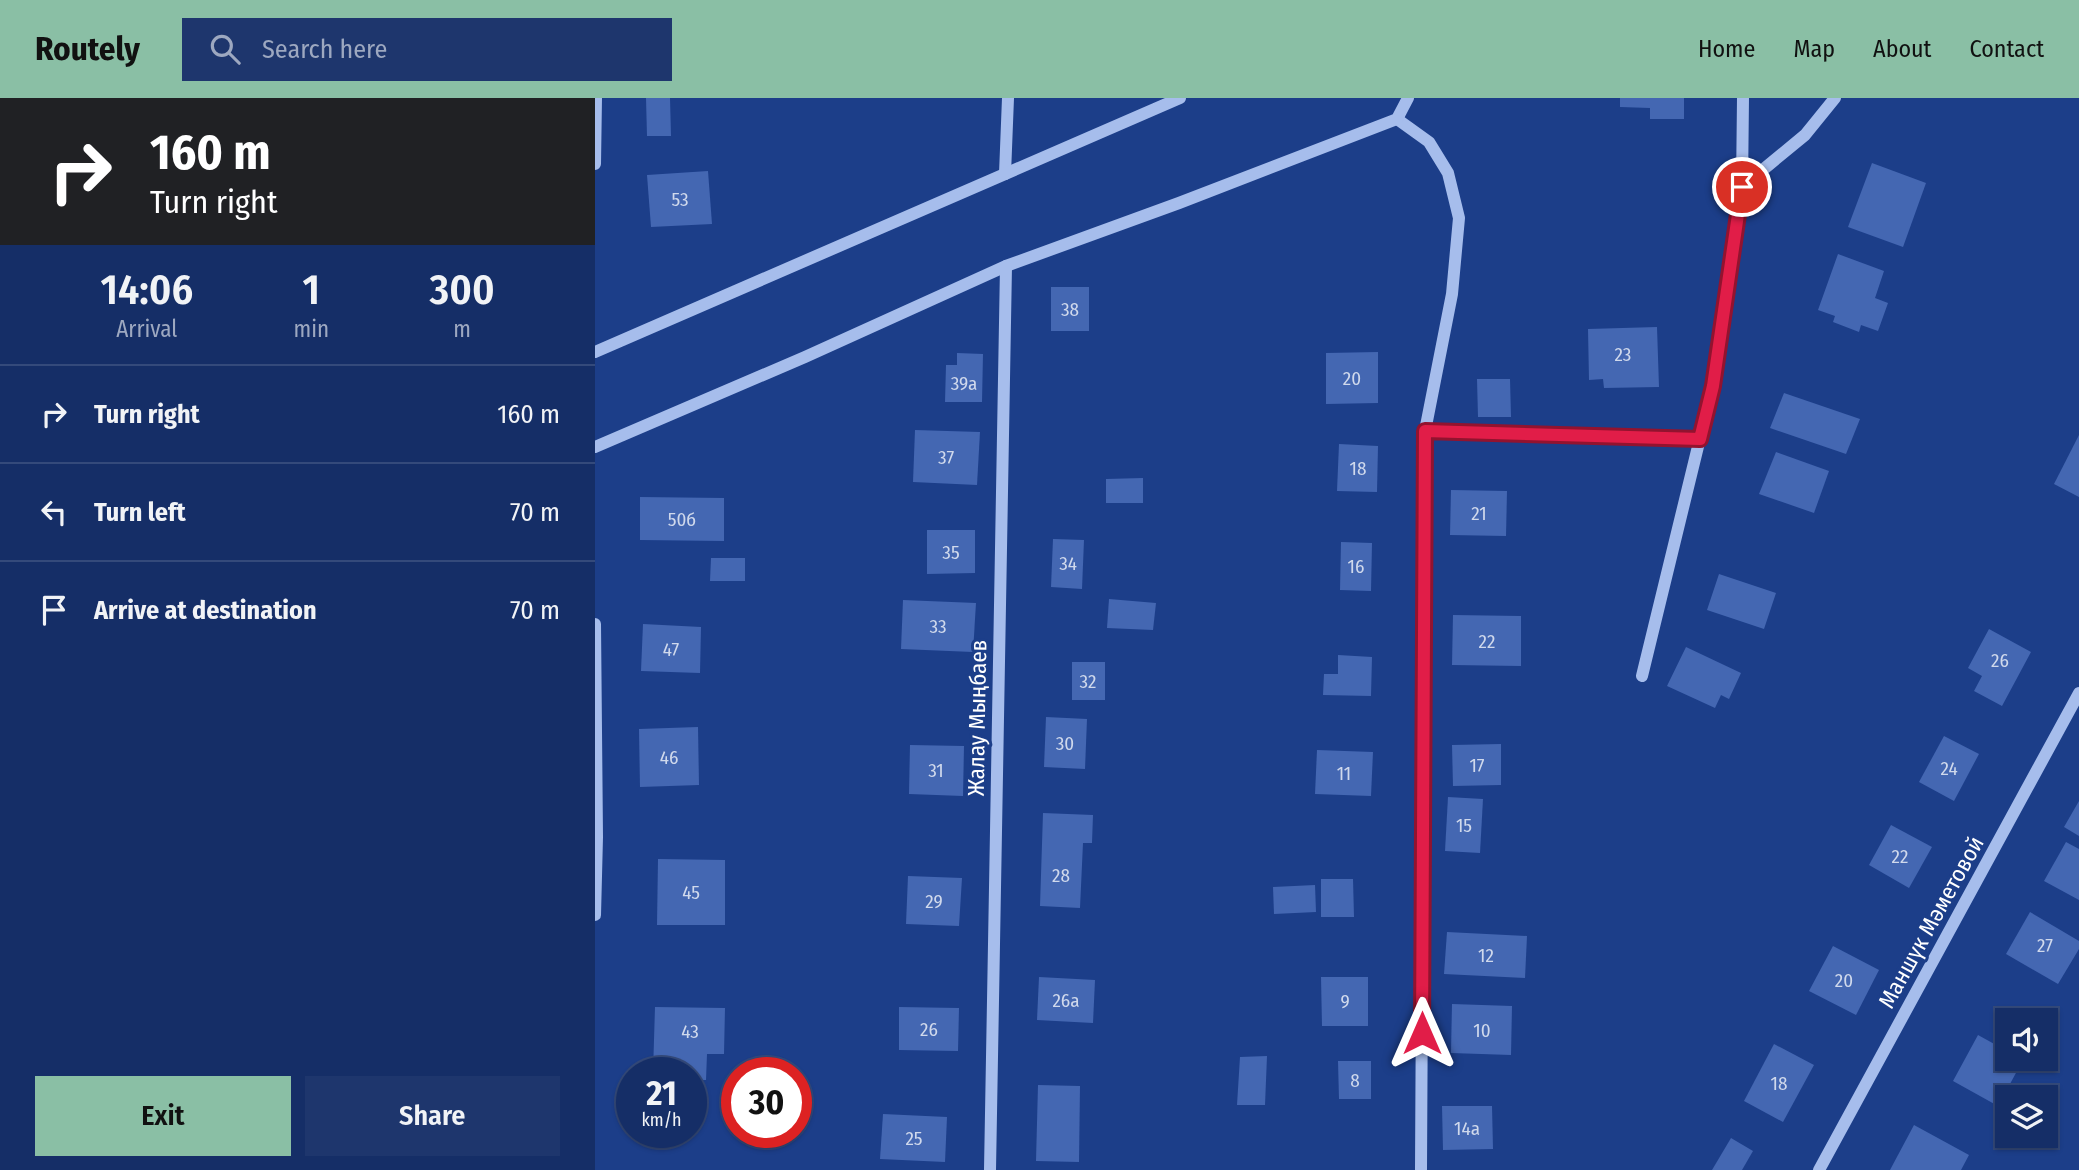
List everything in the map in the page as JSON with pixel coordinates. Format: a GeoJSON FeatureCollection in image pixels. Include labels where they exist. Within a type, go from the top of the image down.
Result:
{"type":"FeatureCollection","features":[{"type":"Feature","properties":{"kind":"street"},"geometry":{"type":"LineString","coordinates":[[595,164],[596,98]]}},
{"type":"Feature","properties":{"kind":"street"},"geometry":{"type":"LineString","coordinates":[[1005,174],[1008,98]]}},
{"type":"Feature","properties":{"kind":"street"},"geometry":{"type":"LineString","coordinates":[[595,352],[1180,98]]}},
{"type":"Feature","properties":{"kind":"street"},"geometry":{"type":"LineString","coordinates":[[595,447],[805,357],[1006,266],[1397,119],[1408,98]]}},
{"type":"Feature","properties":{"kind":"street"},"geometry":{"type":"LineString","coordinates":[[1642,676],[1713,386],[1742,187],[1743,98]]}},
{"type":"Feature","properties":{"kind":"street"},"geometry":{"type":"LineString","coordinates":[[1742,187],[1804,135],[1835,98]]}},
{"type":"Feature","properties":{"kind":"street"},"geometry":{"type":"LineString","coordinates":[[1397,119],[1429,142],[1448,173],[1458,218],[1452,294],[1425,431],[1421,1170]]}},
{"type":"Feature","properties":{"kind":"street","name":"Жалау Мыңбаев"},"geometry":{"type":"LineString","coordinates":[[990,1170],[1006,266]]}},
{"type":"Feature","properties":{"kind":"street"},"geometry":{"type":"LineString","coordinates":[[1425,431],[1700,439]]}},
{"type":"Feature","properties":{"kind":"street"},"geometry":{"type":"LineString","coordinates":[[595,624],[595,915]]}},
{"type":"Feature","properties":{"kind":"street","name":"Маншүк Мәметовой"},"geometry":{"type":"LineString","coordinates":[[1819,1170],[2079,693]]}},
{"type":"Feature","properties":{"kind":"building"},"geometry":{"type":"Polygon","coordinates":[[[646,98],[670,98],[671,136],[647,136],[646,98]]]}},
{"type":"Feature","properties":{"kind":"building"},"geometry":{"type":"Polygon","coordinates":[[[1620,98],[1684,98],[1684,119],[1650,119],[1650,108],[1620,107],[1620,98]]]}},
{"type":"Feature","properties":{"kind":"building"},"geometry":{"type":"Polygon","coordinates":[[[1872,163],[1926,183],[1903,247],[1848,227],[1872,163]]]}},
{"type":"Feature","properties":{"kind":"building"},"geometry":{"type":"Polygon","coordinates":[[[708,171],[712,224],[651,227],[647,175],[708,171]]]}},
{"type":"Feature","properties":{"kind":"building"},"geometry":{"type":"Polygon","coordinates":[[[1838,254],[1884,271],[1875,298],[1888,303],[1878,331],[1861,325],[1859,332],[1833,322],[1835,316],[1818,310],[1838,254]]]}},
{"type":"Feature","properties":{"kind":"building"},"geometry":{"type":"Polygon","coordinates":[[[1051,287],[1089,287],[1089,331],[1051,331],[1051,287]]]}},
{"type":"Feature","properties":{"kind":"building"},"geometry":{"type":"Polygon","coordinates":[[[1657,327],[1659,387],[1604,388],[1603,379],[1589,380],[1588,329],[1657,327]]]}},
{"type":"Feature","properties":{"kind":"building"},"geometry":{"type":"Polygon","coordinates":[[[1378,352],[1378,403],[1326,404],[1326,353],[1378,352]]]}},
{"type":"Feature","properties":{"kind":"building"},"geometry":{"type":"Polygon","coordinates":[[[957,353],[983,354],[982,402],[945,402],[946,365],[957,365],[957,353]]]}},
{"type":"Feature","properties":{"kind":"building"},"geometry":{"type":"Polygon","coordinates":[[[1477,379],[1510,379],[1511,417],[1478,417],[1477,379]]]}},
{"type":"Feature","properties":{"kind":"building"},"geometry":{"type":"Polygon","coordinates":[[[1784,393],[1860,419],[1846,454],[1770,428],[1784,393]]]}},
{"type":"Feature","properties":{"kind":"building"},"geometry":{"type":"Polygon","coordinates":[[[915,430],[980,432],[977,485],[913,482],[915,430]]]}},
{"type":"Feature","properties":{"kind":"building"},"geometry":{"type":"Polygon","coordinates":[[[2079,435],[2079,497],[2054,484],[2079,435]]]}},
{"type":"Feature","properties":{"kind":"building"},"geometry":{"type":"Polygon","coordinates":[[[1339,444],[1378,446],[1377,492],[1337,491],[1339,444]]]}},
{"type":"Feature","properties":{"kind":"building"},"geometry":{"type":"Polygon","coordinates":[[[1776,452],[1829,471],[1814,513],[1759,494],[1776,452]]]}},
{"type":"Feature","properties":{"kind":"building"},"geometry":{"type":"Polygon","coordinates":[[[1143,478],[1143,503],[1106,503],[1106,479],[1143,478]]]}},
{"type":"Feature","properties":{"kind":"building"},"geometry":{"type":"Polygon","coordinates":[[[1451,490],[1507,491],[1506,536],[1450,535],[1451,490]]]}},
{"type":"Feature","properties":{"kind":"building"},"geometry":{"type":"Polygon","coordinates":[[[640,497],[724,498],[724,541],[640,540],[640,497]]]}},
{"type":"Feature","properties":{"kind":"building"},"geometry":{"type":"Polygon","coordinates":[[[927,530],[975,530],[975,573],[927,574],[927,530]]]}},
{"type":"Feature","properties":{"kind":"building"},"geometry":{"type":"Polygon","coordinates":[[[1053,539],[1084,540],[1082,589],[1051,587],[1053,539]]]}},
{"type":"Feature","properties":{"kind":"building"},"geometry":{"type":"Polygon","coordinates":[[[1341,542],[1372,543],[1371,591],[1340,590],[1341,542]]]}},
{"type":"Feature","properties":{"kind":"building"},"geometry":{"type":"Polygon","coordinates":[[[711,558],[745,558],[745,581],[710,581],[711,558]]]}},
{"type":"Feature","properties":{"kind":"building"},"geometry":{"type":"Polygon","coordinates":[[[1719,574],[1776,593],[1764,629],[1707,610],[1719,574]]]}},
{"type":"Feature","properties":{"kind":"building"},"geometry":{"type":"Polygon","coordinates":[[[1109,599],[1156,603],[1153,630],[1107,628],[1109,599]]]}},
{"type":"Feature","properties":{"kind":"building"},"geometry":{"type":"Polygon","coordinates":[[[903,600],[976,603],[973,652],[901,649],[903,600]]]}},
{"type":"Feature","properties":{"kind":"building"},"geometry":{"type":"Polygon","coordinates":[[[1453,615],[1521,616],[1521,666],[1452,665],[1453,615]]]}},
{"type":"Feature","properties":{"kind":"building"},"geometry":{"type":"Polygon","coordinates":[[[643,624],[701,627],[700,673],[641,671],[643,624]]]}},
{"type":"Feature","properties":{"kind":"building"},"geometry":{"type":"Polygon","coordinates":[[[1989,629],[2031,652],[2002,706],[1974,691],[1982,676],[1968,668],[1989,629]]]}},
{"type":"Feature","properties":{"kind":"building"},"geometry":{"type":"Polygon","coordinates":[[[1686,647],[1741,673],[1729,699],[1721,695],[1715,708],[1667,686],[1686,647]]]}},
{"type":"Feature","properties":{"kind":"building"},"geometry":{"type":"Polygon","coordinates":[[[1338,655],[1372,657],[1371,696],[1323,695],[1324,674],[1338,674],[1338,655]]]}},
{"type":"Feature","properties":{"kind":"building"},"geometry":{"type":"Polygon","coordinates":[[[1072,662],[1105,662],[1105,700],[1072,700],[1072,662]]]}},
{"type":"Feature","properties":{"kind":"building"},"geometry":{"type":"Polygon","coordinates":[[[1046,717],[1087,719],[1085,769],[1044,767],[1046,717]]]}},
{"type":"Feature","properties":{"kind":"building"},"geometry":{"type":"Polygon","coordinates":[[[698,727],[699,785],[640,787],[639,729],[698,727]]]}},
{"type":"Feature","properties":{"kind":"building"},"geometry":{"type":"Polygon","coordinates":[[[1944,736],[1979,754],[1954,801],[1919,782],[1944,736]]]}},
{"type":"Feature","properties":{"kind":"building"},"geometry":{"type":"Polygon","coordinates":[[[1501,744],[1501,785],[1453,786],[1452,745],[1501,744]]]}},
{"type":"Feature","properties":{"kind":"building"},"geometry":{"type":"Polygon","coordinates":[[[910,745],[964,746],[963,796],[909,794],[910,745]]]}},
{"type":"Feature","properties":{"kind":"building"},"geometry":{"type":"Polygon","coordinates":[[[1317,750],[1373,752],[1371,796],[1315,794],[1317,750]]]}},
{"type":"Feature","properties":{"kind":"building"},"geometry":{"type":"Polygon","coordinates":[[[1448,797],[1483,799],[1480,853],[1445,851],[1448,797]]]}},
{"type":"Feature","properties":{"kind":"building"},"geometry":{"type":"Polygon","coordinates":[[[2079,801],[2079,836],[2064,827],[2079,801]]]}},
{"type":"Feature","properties":{"kind":"building"},"geometry":{"type":"Polygon","coordinates":[[[1043,813],[1093,815],[1092,843],[1083,843],[1080,908],[1040,906],[1043,813]]]}},
{"type":"Feature","properties":{"kind":"building"},"geometry":{"type":"Polygon","coordinates":[[[1891,825],[1932,847],[1909,888],[1869,865],[1891,825]]]}},
{"type":"Feature","properties":{"kind":"building"},"geometry":{"type":"Polygon","coordinates":[[[2066,842],[2079,849],[2079,900],[2044,881],[2066,842]]]}},
{"type":"Feature","properties":{"kind":"building"},"geometry":{"type":"Polygon","coordinates":[[[658,859],[725,860],[725,925],[657,925],[658,859]]]}},
{"type":"Feature","properties":{"kind":"building"},"geometry":{"type":"Polygon","coordinates":[[[908,876],[962,878],[959,926],[906,924],[908,876]]]}},
{"type":"Feature","properties":{"kind":"building"},"geometry":{"type":"Polygon","coordinates":[[[1321,879],[1353,879],[1354,917],[1321,917],[1321,879]]]}},
{"type":"Feature","properties":{"kind":"building"},"geometry":{"type":"Polygon","coordinates":[[[1315,885],[1316,912],[1274,914],[1273,887],[1315,885]]]}},
{"type":"Feature","properties":{"kind":"building"},"geometry":{"type":"Polygon","coordinates":[[[2030,912],[2079,941],[2079,949],[2058,984],[2006,954],[2030,912]]]}},
{"type":"Feature","properties":{"kind":"building"},"geometry":{"type":"Polygon","coordinates":[[[1447,932],[1527,936],[1525,978],[1444,974],[1447,932]]]}},
{"type":"Feature","properties":{"kind":"building"},"geometry":{"type":"Polygon","coordinates":[[[1833,946],[1879,970],[1856,1015],[1809,991],[1833,946]]]}},
{"type":"Feature","properties":{"kind":"building"},"geometry":{"type":"Polygon","coordinates":[[[1039,977],[1095,980],[1093,1023],[1037,1020],[1039,977]]]}},
{"type":"Feature","properties":{"kind":"building"},"geometry":{"type":"Polygon","coordinates":[[[1321,977],[1368,977],[1368,1026],[1322,1026],[1321,977]]]}},
{"type":"Feature","properties":{"kind":"building"},"geometry":{"type":"Polygon","coordinates":[[[1452,1004],[1512,1006],[1511,1055],[1451,1053],[1452,1004]]]}},
{"type":"Feature","properties":{"kind":"building"},"geometry":{"type":"Polygon","coordinates":[[[655,1007],[725,1008],[724,1054],[707,1054],[707,1057],[653,1057],[655,1007]]]}},
{"type":"Feature","properties":{"kind":"building"},"geometry":{"type":"Polygon","coordinates":[[[899,1007],[959,1008],[958,1051],[899,1050],[899,1007]]]}},
{"type":"Feature","properties":{"kind":"building"},"geometry":{"type":"Polygon","coordinates":[[[1978,1035],[1995,1044],[1995,1071],[2017,1071],[2009,1085],[1995,1085],[1995,1104],[1953,1081],[1978,1035]]]}},
{"type":"Feature","properties":{"kind":"building"},"geometry":{"type":"Polygon","coordinates":[[[1774,1044],[1814,1065],[1783,1122],[1744,1101],[1774,1044]]]}},
{"type":"Feature","properties":{"kind":"building"},"geometry":{"type":"Polygon","coordinates":[[[1267,1056],[1265,1105],[1237,1105],[1240,1057],[1267,1056]]]}},
{"type":"Feature","properties":{"kind":"building"},"geometry":{"type":"Polygon","coordinates":[[[1338,1061],[1371,1061],[1371,1099],[1339,1099],[1338,1061]]]}},
{"type":"Feature","properties":{"kind":"building"},"geometry":{"type":"Polygon","coordinates":[[[1038,1085],[1080,1086],[1079,1162],[1036,1161],[1038,1085]]]}},
{"type":"Feature","properties":{"kind":"building"},"geometry":{"type":"Polygon","coordinates":[[[1442,1106],[1492,1106],[1493,1149],[1443,1150],[1442,1106]]]}},
{"type":"Feature","properties":{"kind":"building"},"geometry":{"type":"Polygon","coordinates":[[[883,1114],[947,1117],[945,1162],[880,1159],[883,1114]]]}},
{"type":"Feature","properties":{"kind":"building"},"geometry":{"type":"Polygon","coordinates":[[[1914,1125],[1969,1155],[1961,1170],[1890,1170],[1914,1125]]]}},
{"type":"Feature","properties":{"kind":"building"},"geometry":{"type":"Polygon","coordinates":[[[1731,1138],[1753,1151],[1742,1170],[1712,1170],[1731,1138]]]}},
{"type":"Feature","properties":{"kind":"route"},"geometry":{"type":"LineString","coordinates":[[1422,1033],[1425,431],[1700,439],[1713,386],[1742,187]]}}]}
